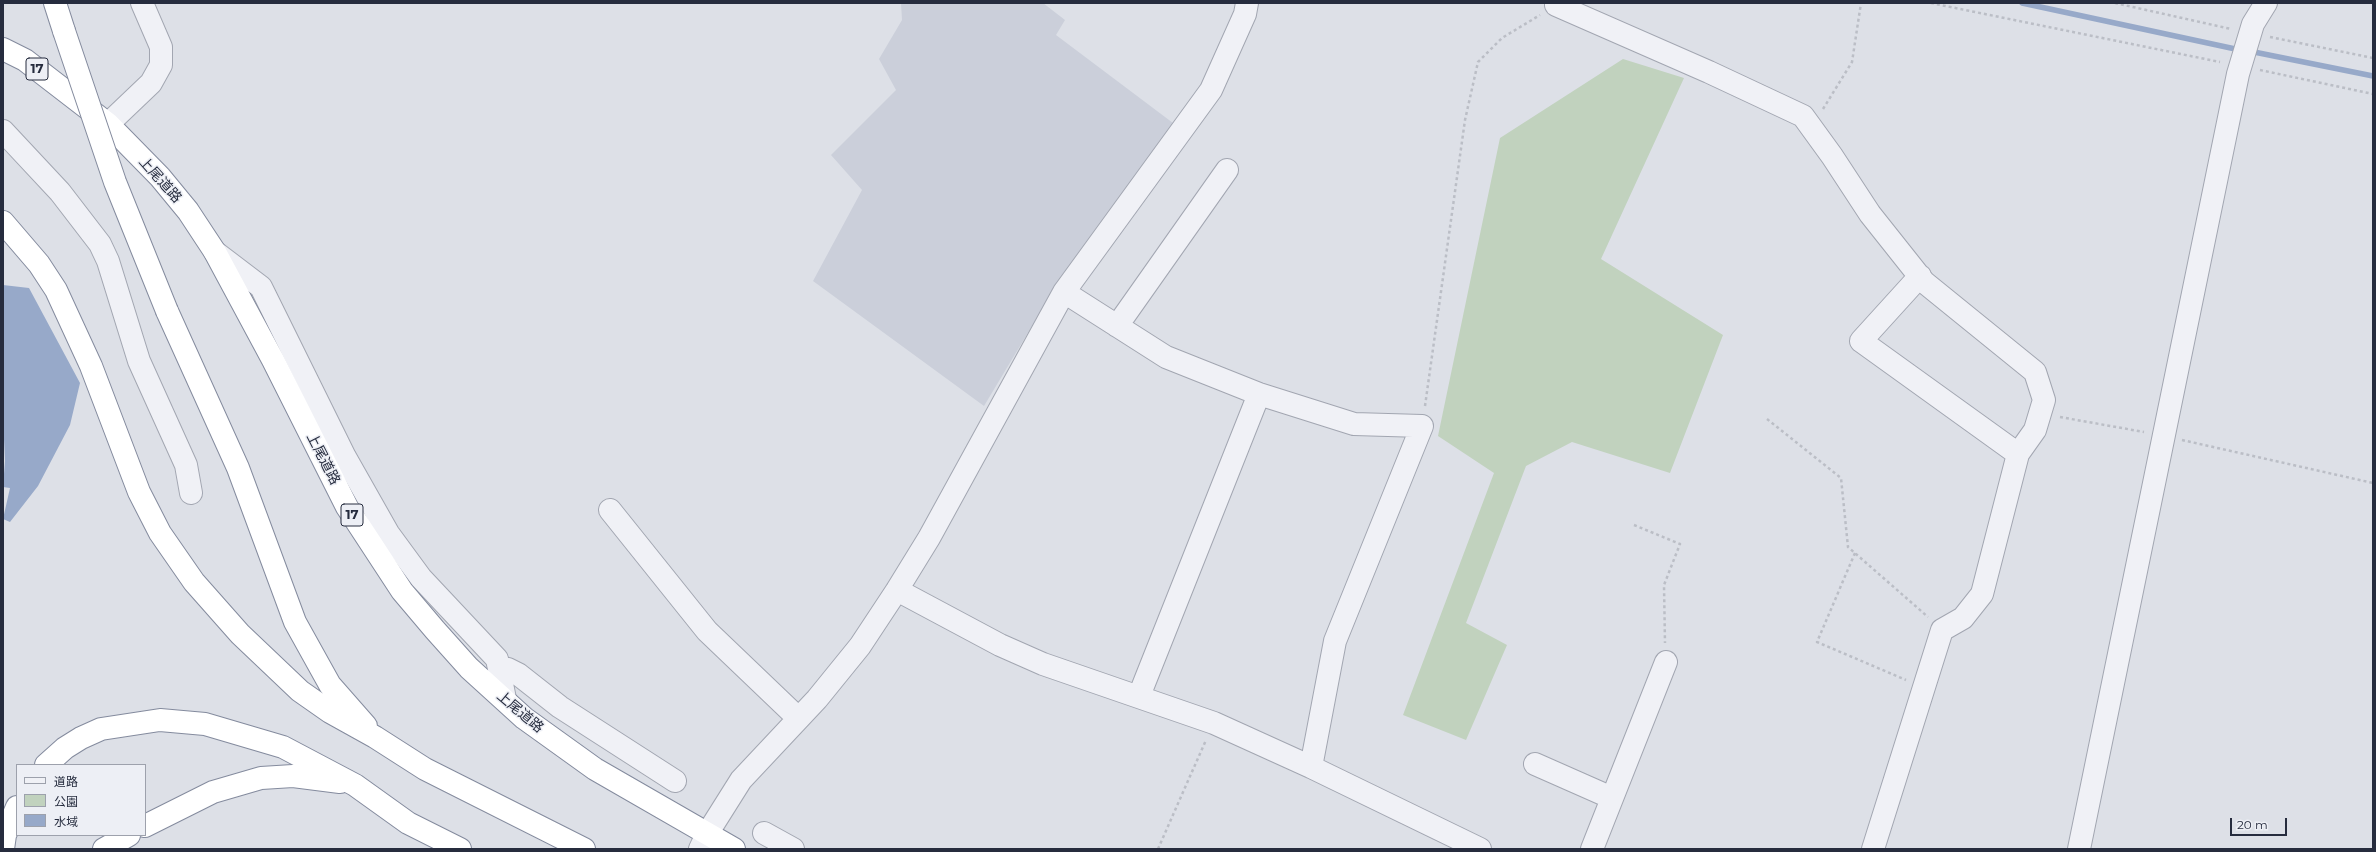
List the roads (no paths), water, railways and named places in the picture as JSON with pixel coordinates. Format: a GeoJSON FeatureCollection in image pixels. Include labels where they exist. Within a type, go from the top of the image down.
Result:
{"type":"FeatureCollection","features":[{"type":"Feature","properties":{"kind":"highway"},"geometry":{"type":"LineString","coordinates":[[55,3],[115,182],[167,311],[238,468],[295,622],[330,685],[375,737]]}},
{"type":"Feature","properties":{"kind":"highway","name":"上尾道路"},"geometry":{"type":"LineString","coordinates":[[3,49],[25,60],[108,124],[160,177],[188,211],[215,252],[273,360],[347,507],[372,549],[402,591],[469,668],[505,699],[524,718],[595,769],[703,842],[734,849]]}},
{"type":"Feature","properties":{"kind":"highway"},"geometry":{"type":"LineString","coordinates":[[3,222],[39,264],[56,290],[91,366],[139,492],[160,533],[194,582],[240,634],[300,691],[330,712],[375,737],[425,769],[584,849]]}},
{"type":"Feature","properties":{"kind":"highway"},"geometry":{"type":"LineString","coordinates":[[47,764],[65,748],[81,738],[101,729],[142,722],[180,721],[229,730],[283,747],[355,785],[408,823],[460,849]]}},
{"type":"Feature","properties":{"kind":"highway"},"geometry":{"type":"LineString","coordinates":[[146,826],[213,792],[261,778],[292,776],[355,785]]}},
{"type":"Feature","properties":{"kind":"highway"},"geometry":{"type":"LineString","coordinates":[[3,849],[5,835],[16,809]]}},
{"type":"Feature","properties":{"kind":"highway"},"geometry":{"type":"LineString","coordinates":[[104,849],[127,836]]}},
{"type":"Feature","properties":{"kind":"street"},"geometry":{"type":"LineString","coordinates":[[108,124],[151,83],[161,65],[162,48],[142,3]]}},
{"type":"Feature","properties":{"kind":"street"},"geometry":{"type":"LineString","coordinates":[[703,842],[741,780],[817,699],[860,646],[897,590],[929,538],[1064,292],[1211,90],[1245,14],[1247,3]]}},
{"type":"Feature","properties":{"kind":"street"},"geometry":{"type":"LineString","coordinates":[[2079,849],[2240,66],[2253,24],[2266,3]]}},
{"type":"Feature","properties":{"kind":"street"},"geometry":{"type":"LineString","coordinates":[[1556,5],[1709,72],[1803,116],[1870,214],[1920,276],[2035,372],[2044,400],[2035,430],[2018,454],[1982,594],[1963,618],[1942,630],[1873,849]]}},
{"type":"Feature","properties":{"kind":"street"},"geometry":{"type":"LineString","coordinates":[[3,131],[60,192],[100,244],[108,261],[139,361],[186,465],[191,493]]}},
{"type":"Feature","properties":{"kind":"street"},"geometry":{"type":"LineString","coordinates":[[1117,326],[1227,170]]}},
{"type":"Feature","properties":{"kind":"street"},"geometry":{"type":"LineString","coordinates":[[215,252],[261,287],[345,457],[388,534],[421,578],[497,659],[505,699]]}},
{"type":"Feature","properties":{"kind":"street"},"geometry":{"type":"LineString","coordinates":[[1920,276],[1861,341],[2018,454]]}},
{"type":"Feature","properties":{"kind":"street"},"geometry":{"type":"LineString","coordinates":[[1064,292],[1166,357],[1260,394],[1354,424],[1422,426],[1335,642],[1311,767]]}},
{"type":"Feature","properties":{"kind":"street"},"geometry":{"type":"LineString","coordinates":[[1139,696],[1260,394]]}},
{"type":"Feature","properties":{"kind":"street"},"geometry":{"type":"LineString","coordinates":[[610,510],[708,631],[798,718]]}},
{"type":"Feature","properties":{"kind":"street"},"geometry":{"type":"LineString","coordinates":[[897,590],[1000,645],[1043,664],[1214,723],[1311,767],[1480,849]]}},
{"type":"Feature","properties":{"kind":"street"},"geometry":{"type":"LineString","coordinates":[[1592,849],[1666,662]]}},
{"type":"Feature","properties":{"kind":"street"},"geometry":{"type":"LineString","coordinates":[[499,668],[508,669],[518,674],[560,707],[675,781]]}},
{"type":"Feature","properties":{"kind":"street"},"geometry":{"type":"LineString","coordinates":[[1535,764],[1612,798]]}},
{"type":"Feature","properties":{"kind":"street"},"geometry":{"type":"LineString","coordinates":[[764,833],[793,849]]}},
{"type":"Feature","properties":{"kind":"water"},"geometry":{"type":"Polygon","coordinates":[[[3,285],[29,288],[80,383],[70,425],[38,486],[10,522],[3,519],[10,488],[3,487],[5,461],[3,417],[3,285]]]}},
{"type":"Feature","properties":{"kind":"waterway"},"geometry":{"type":"LineString","coordinates":[[2022,3],[2240,50]]}},
{"type":"Feature","properties":{"kind":"waterway"},"geometry":{"type":"LineString","coordinates":[[2249,51],[2373,76]]}}]}
